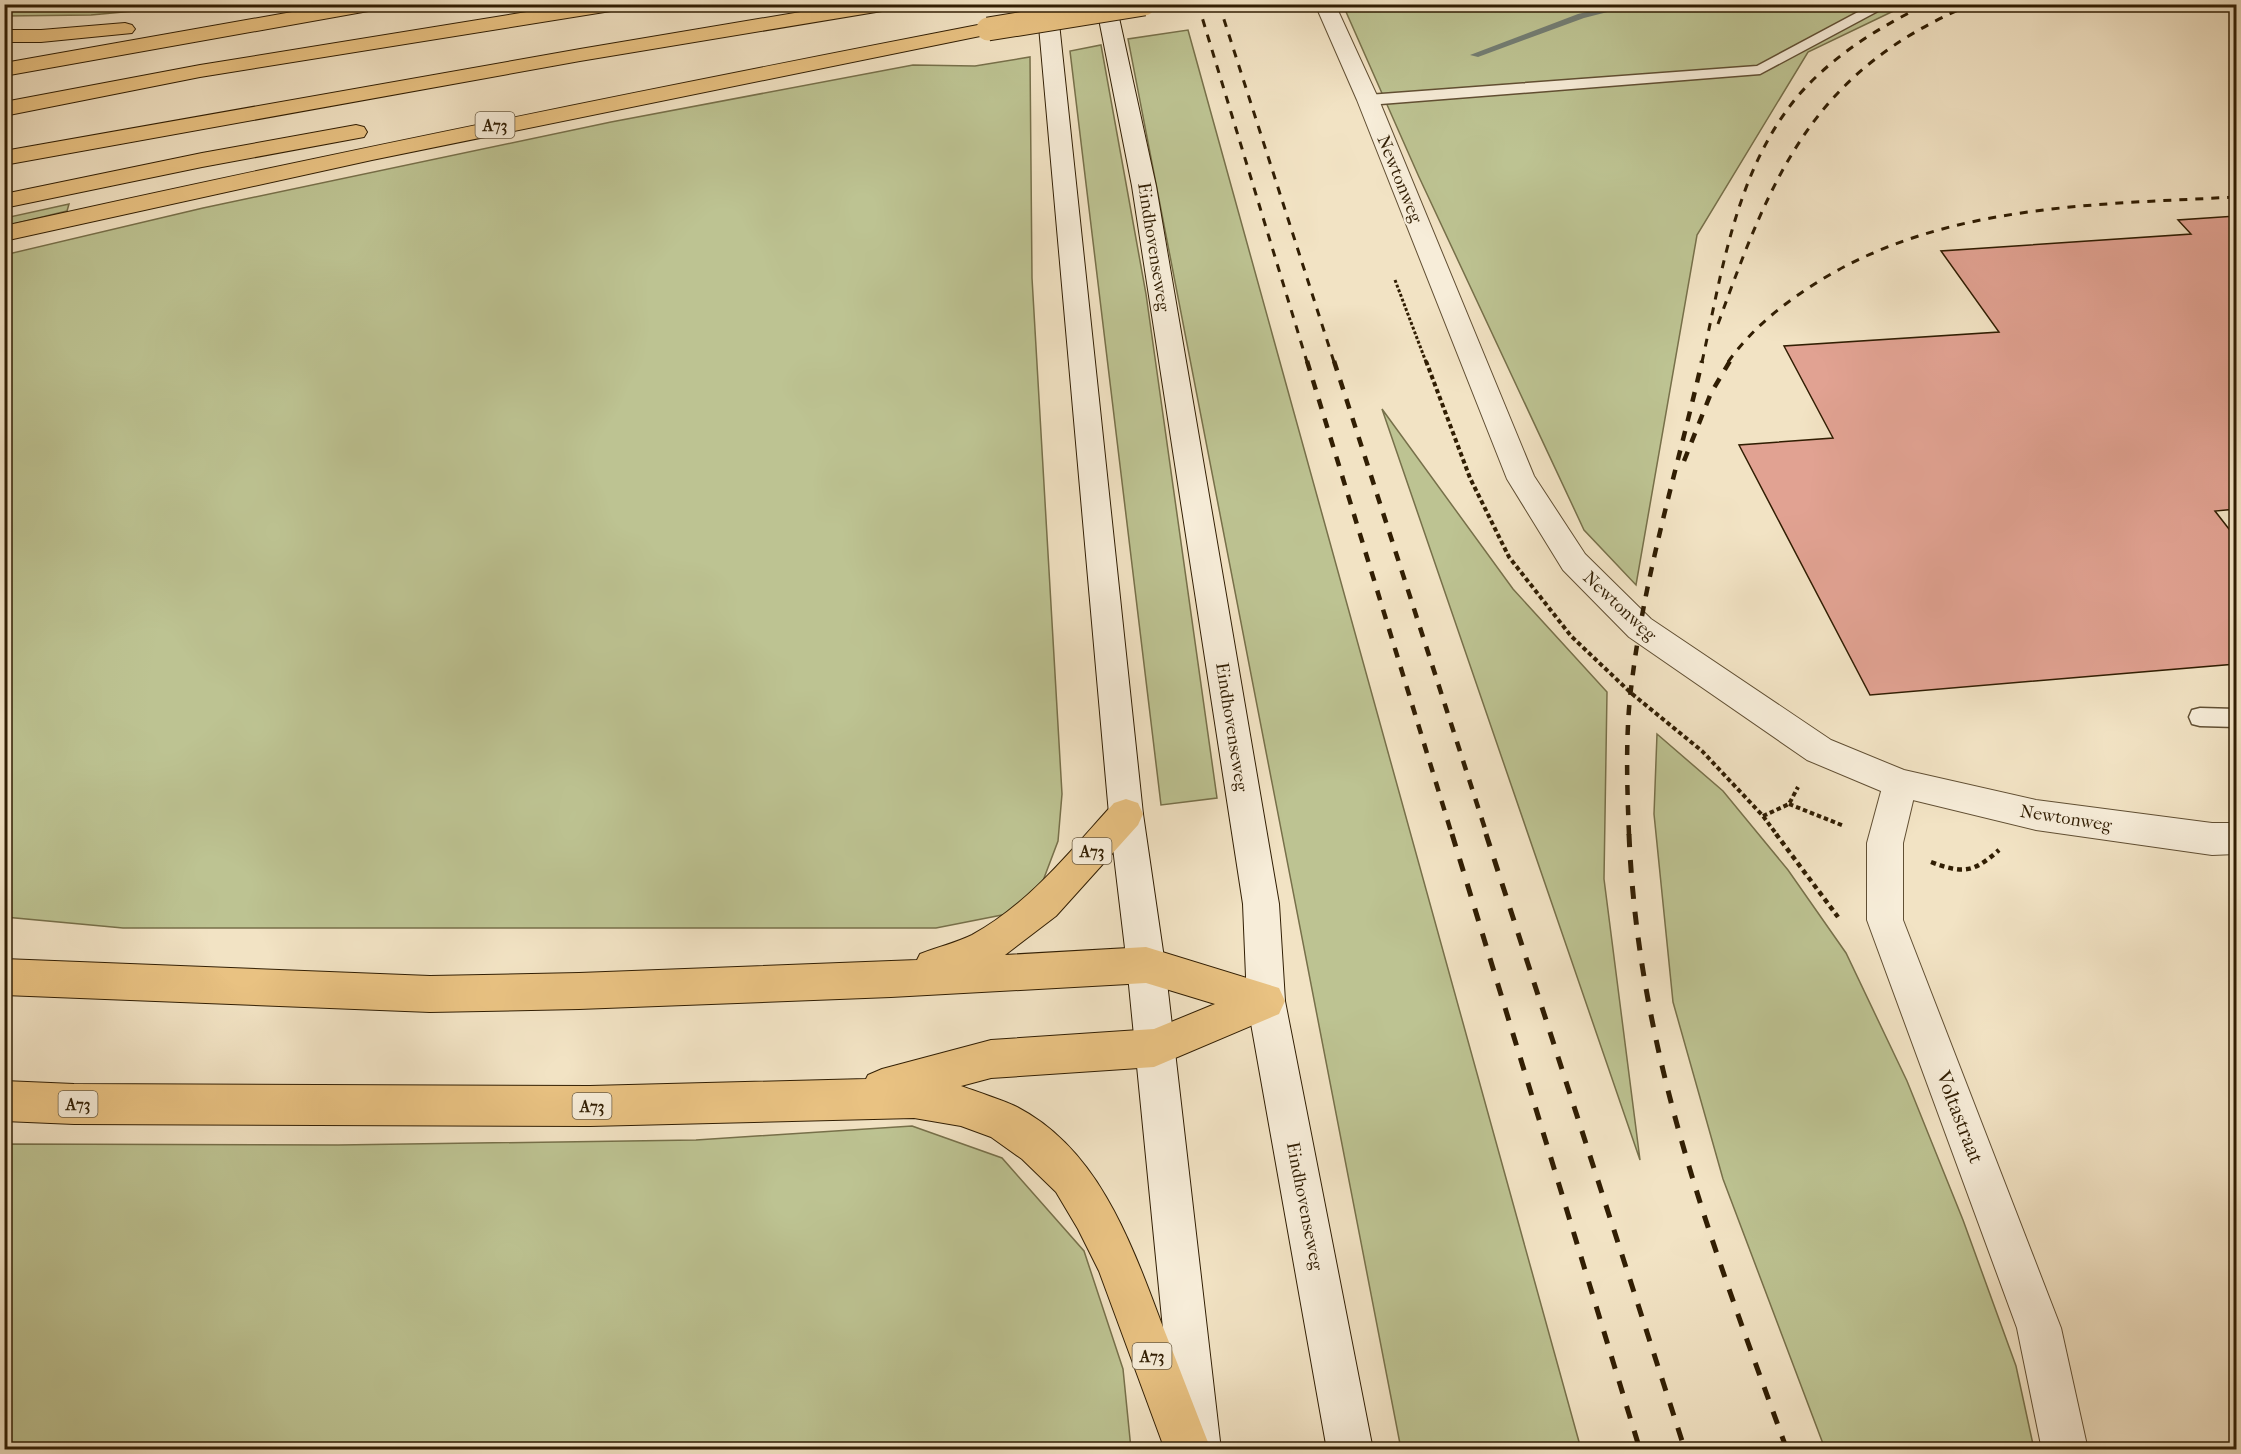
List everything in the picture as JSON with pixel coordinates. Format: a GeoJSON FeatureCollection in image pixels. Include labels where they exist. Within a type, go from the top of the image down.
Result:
{"type":"FeatureCollection","features":[{"type":"Feature","properties":{"kind":"highway"},"geometry":{"type":"LineString","coordinates":[[4,36],[41,36],[117,30],[339,4]]}},
{"type":"Feature","properties":{"kind":"highway"},"geometry":{"type":"LineString","coordinates":[[4,70],[374,4]]}},
{"type":"Feature","properties":{"kind":"highway"},"geometry":{"type":"LineString","coordinates":[[4,109],[200,71],[617,4]]}},
{"type":"Feature","properties":{"kind":"highway"},"geometry":{"type":"LineString","coordinates":[[4,158],[580,55],[888,4]]}},
{"type":"Feature","properties":{"kind":"highway","name":"A73"},"geometry":{"type":"LineString","coordinates":[[453,114],[1144,4]]}},
{"type":"Feature","properties":{"kind":"highway","name":"A73"},"geometry":{"type":"LineString","coordinates":[[4,234],[232,181],[493,126],[988,29]]}},
{"type":"Feature","properties":{"kind":"highway"},"geometry":{"type":"LineString","coordinates":[[4,201],[202,160],[373,129]]}},
{"type":"Feature","properties":{"kind":"highway","name":"A73"},"geometry":{"type":"LineString","coordinates":[[891,979],[956,959],[986,946],[1011,929],[1035,911],[1126,814]]}},
{"type":"Feature","properties":{"kind":"highway","name":"A73"},"geometry":{"type":"LineString","coordinates":[[4,977],[430,994],[579,991],[891,979],[1146,964],[1266,1001]]}},
{"type":"Feature","properties":{"kind":"highway","name":"A73"},"geometry":{"type":"LineString","coordinates":[[848,1098],[991,1059],[1154,1048],[1266,1001]]}},
{"type":"Feature","properties":{"kind":"highway","name":"A73"},"geometry":{"type":"LineString","coordinates":[[4,1101],[74,1104],[532,1106],[914,1098],[961,1106],[1004,1122],[1036,1145],[1070,1178],[1093,1214],[1117,1262],[1188,1449]]}},
{"type":"Feature","properties":{"kind":"main road"},"geometry":{"type":"LineString","coordinates":[[1047,4],[1126,814],[1146,964],[1198,1449]]}},
{"type":"Feature","properties":{"kind":"main road","name":"Eindhovenseweg"},"geometry":{"type":"LineString","coordinates":[[1106,4],[1144,186],[1261,904],[1266,1001],[1350,1449]]}},
{"type":"Feature","properties":{"kind":"main road","name":"Newtonweg"},"geometry":{"type":"LineString","coordinates":[[1325,4],[1368,100],[1521,479],[1574,562],[1640,628],[1819,750],[1900,784],[2036,815],[2212,839],[2236,839]]}},
{"type":"Feature","properties":{"kind":"main road","name":"Voltastraat"},"geometry":{"type":"LineString","coordinates":[[1900,784],[1885,843],[1886,920],[2039,1328],[2065,1449]]}},
{"type":"Feature","properties":{"kind":"lane"},"geometry":{"type":"LineString","coordinates":[[1368,100],[1760,70],[1884,4]]}},
{"type":"Feature","properties":{"kind":"lane"},"geometry":{"type":"LineString","coordinates":[[2200,717],[2236,718]]}},
{"type":"Feature","properties":{"kind":"path"},"geometry":{"type":"LineString","coordinates":[[1763,816],[1789,804]]}},
{"type":"Feature","properties":{"kind":"green space"},"geometry":{"type":"Polygon","coordinates":[[[4,5],[199,5],[91,15],[5,16],[4,5]]]}},
{"type":"Feature","properties":{"kind":"green space"},"geometry":{"type":"Polygon","coordinates":[[[1343,5],[1906,5],[1808,52],[1697,235],[1636,585],[1584,530],[1419,177],[1343,5]]]}},
{"type":"Feature","properties":{"kind":"green space"},"geometry":{"type":"Polygon","coordinates":[[[1188,30],[1581,1449],[1401,1449],[1128,39],[1188,30]]]}},
{"type":"Feature","properties":{"kind":"green space"},"geometry":{"type":"Polygon","coordinates":[[[1101,45],[1146,294],[1217,798],[1161,805],[1070,51],[1101,45]]]}},
{"type":"Feature","properties":{"kind":"green space"},"geometry":{"type":"Polygon","coordinates":[[[1030,57],[1032,278],[1062,794],[1058,841],[1041,886],[1007,914],[936,928],[123,928],[5,917],[4,255],[203,208],[611,122],[913,65],[975,66],[1030,57]]]}},
{"type":"Feature","properties":{"kind":"green space"},"geometry":{"type":"Polygon","coordinates":[[[69,204],[67,211],[5,226],[5,218],[69,204]]]}},
{"type":"Feature","properties":{"kind":"green space"},"geometry":{"type":"Polygon","coordinates":[[[1382,409],[1513,589],[1607,692],[1604,879],[1640,1160],[1382,409]]]}},
{"type":"Feature","properties":{"kind":"green space"},"geometry":{"type":"Polygon","coordinates":[[[1657,734],[1723,791],[1788,870],[1846,953],[1907,1081],[1963,1220],[2016,1366],[2034,1449],[1825,1449],[1723,1179],[1673,1002],[1654,814],[1657,734]]]}},
{"type":"Feature","properties":{"kind":"green space"},"geometry":{"type":"Polygon","coordinates":[[[912,1126],[1002,1158],[1084,1251],[1123,1369],[1131,1449],[5,1449],[5,1144],[338,1145],[696,1140],[912,1126]]]}},
{"type":"Feature","properties":{"kind":"building"},"geometry":{"type":"Polygon","coordinates":[[[2236,216],[2236,509],[2215,511],[2236,538],[2236,664],[1870,695],[1739,445],[1833,438],[1784,346],[1999,332],[1941,251],[2191,234],[2178,220],[2236,216]]]}},
{"type":"Feature","properties":{"kind":"waterway"},"geometry":{"type":"LineString","coordinates":[[1475,55],[1581,16],[1635,4]]}},
{"type":"Feature","properties":{"kind":"railway"},"geometry":{"type":"LineString","coordinates":[[1198,4],[1307,362]]}},
{"type":"Feature","properties":{"kind":"railway"},"geometry":{"type":"LineString","coordinates":[[1219,4],[1334,362]]}},
{"type":"Feature","properties":{"kind":"railway"},"geometry":{"type":"LineString","coordinates":[[1702,362],[1734,223],[1745,189],[1776,126],[1797,97],[1825,68],[1891,22],[1927,4]]}},
{"type":"Feature","properties":{"kind":"railway"},"geometry":{"type":"LineString","coordinates":[[1718,324],[1759,219],[1781,173],[1806,132],[1837,94],[1873,60],[1918,30],[1972,4]]}},
{"type":"Feature","properties":{"kind":"railway"},"geometry":{"type":"LineString","coordinates":[[1728,362],[1762,324],[1801,293],[1850,264],[1902,242],[1955,226],[2066,207],[2236,197]]}},
{"type":"Feature","properties":{"kind":"railway"},"geometry":{"type":"LineString","coordinates":[[1307,361],[1452,835]]}},
{"type":"Feature","properties":{"kind":"railway"},"geometry":{"type":"LineString","coordinates":[[1334,361],[1487,835]]}},
{"type":"Feature","properties":{"kind":"railway"},"geometry":{"type":"LineString","coordinates":[[1629,835],[1627,739],[1638,640],[1654,560],[1702,361]]}},
{"type":"Feature","properties":{"kind":"railway"},"geometry":{"type":"LineString","coordinates":[[1684,461],[1711,393],[1730,361]]}},
{"type":"Feature","properties":{"kind":"railway"},"geometry":{"type":"LineString","coordinates":[[1452,834],[1640,1450]]}},
{"type":"Feature","properties":{"kind":"railway"},"geometry":{"type":"LineString","coordinates":[[1486,834],[1685,1450]]}},
{"type":"Feature","properties":{"kind":"railway"},"geometry":{"type":"LineString","coordinates":[[1629,834],[1635,915],[1647,994],[1663,1072],[1707,1223],[1787,1450]]}}]}
